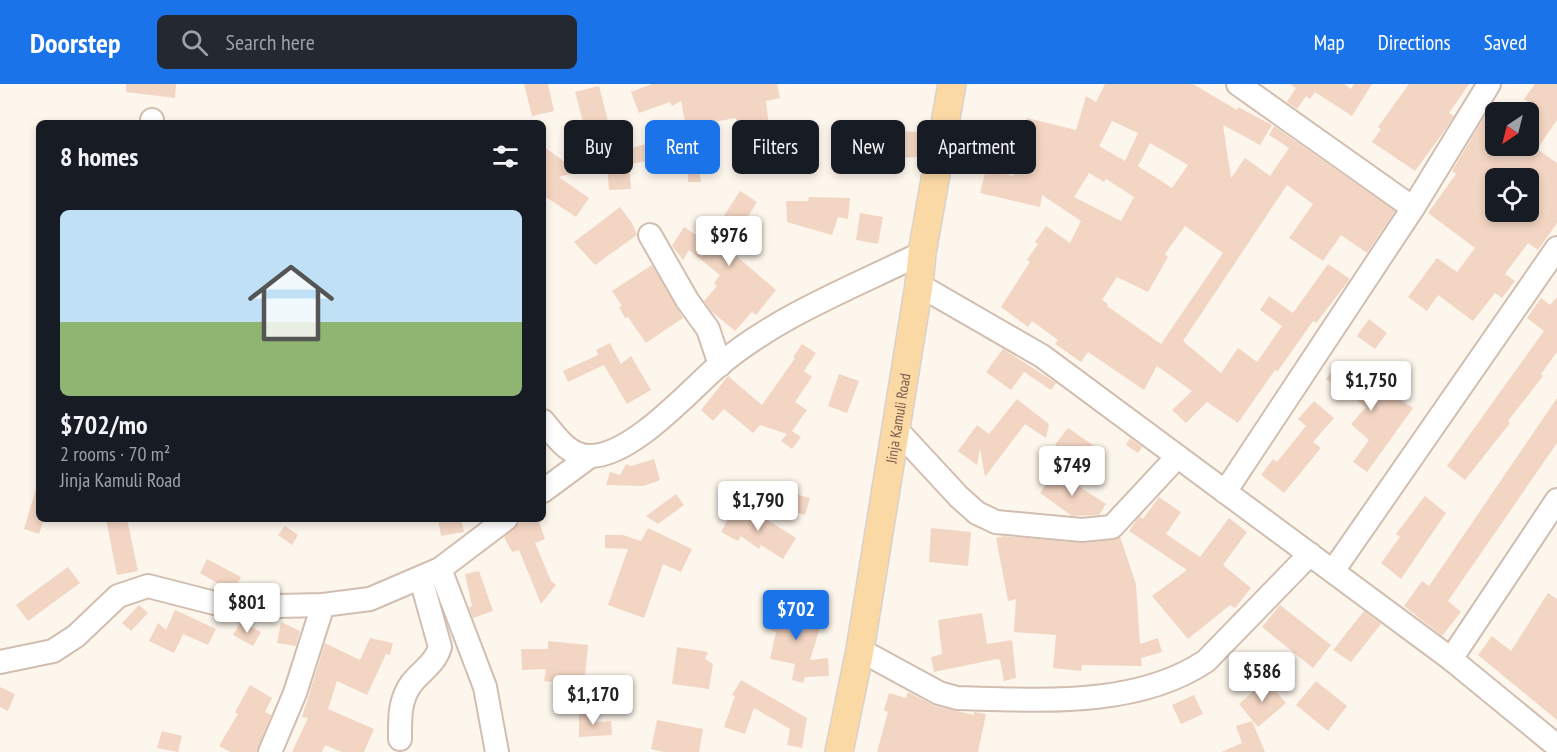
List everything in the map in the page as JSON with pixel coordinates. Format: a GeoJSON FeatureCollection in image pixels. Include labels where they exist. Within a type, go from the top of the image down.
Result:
{"type":"FeatureCollection","features":[{"type":"Feature","properties":{"kind":"main road","name":"Jinja Kamuli Road"},"geometry":{"type":"LineString","coordinates":[[839,752],[860,650],[919,285],[921,253],[952,84]]}},
{"type":"Feature","properties":{"kind":"street"},"geometry":{"type":"LineString","coordinates":[[1238,84],[1413,208]]}},
{"type":"Feature","properties":{"kind":"street"},"geometry":{"type":"LineString","coordinates":[[1225,492],[1413,208],[1489,84]]}},
{"type":"Feature","properties":{"kind":"street"},"geometry":{"type":"LineString","coordinates":[[650,235],[687,300],[708,329],[720,365]]}},
{"type":"Feature","properties":{"kind":"street"},"geometry":{"type":"LineString","coordinates":[[1333,571],[1557,249]]}},
{"type":"Feature","properties":{"kind":"street"},"geometry":{"type":"LineString","coordinates":[[546,489],[589,457],[619,448],[646,432],[720,365],[783,322],[921,253]]}},
{"type":"Feature","properties":{"kind":"street"},"geometry":{"type":"LineString","coordinates":[[919,285],[1042,356],[1451,659],[1557,746]]}},
{"type":"Feature","properties":{"kind":"street"},"geometry":{"type":"LineString","coordinates":[[546,424],[572,452],[589,457]]}},
{"type":"Feature","properties":{"kind":"street"},"geometry":{"type":"LineString","coordinates":[[896,429],[977,513],[996,522],[1082,530],[1112,527],[1177,457]]}},
{"type":"Feature","properties":{"kind":"street"},"geometry":{"type":"LineString","coordinates":[[1451,659],[1557,500]]}},
{"type":"Feature","properties":{"kind":"street"},"geometry":{"type":"LineString","coordinates":[[0,662],[53,651],[76,636],[118,596],[148,586],[230,607],[323,605],[370,599],[431,574],[502,522]]}},
{"type":"Feature","properties":{"kind":"street"},"geometry":{"type":"LineString","coordinates":[[860,650],[939,693],[957,698],[1094,697],[1163,684],[1185,675],[1206,661],[1310,554]]}},
{"type":"Feature","properties":{"kind":"street"},"geometry":{"type":"LineString","coordinates":[[400,739],[399,711],[405,695],[412,684],[432,664],[440,647],[431,574]]}},
{"type":"Feature","properties":{"kind":"street"},"geometry":{"type":"LineString","coordinates":[[431,574],[485,687],[497,752]]}},
{"type":"Feature","properties":{"kind":"street"},"geometry":{"type":"LineString","coordinates":[[270,752],[298,682],[323,605]]}},
{"type":"Feature","properties":{"kind":"building"},"geometry":{"type":"Polygon","coordinates":[[[126,84],[176,84],[175,98],[126,92],[126,84]]]}},
{"type":"Feature","properties":{"kind":"building"},"geometry":{"type":"Polygon","coordinates":[[[524,84],[548,84],[554,111],[532,116],[524,84]]]}},
{"type":"Feature","properties":{"kind":"building"},"geometry":{"type":"Polygon","coordinates":[[[652,84],[777,84],[780,98],[766,101],[768,120],[736,120],[736,118],[720,121],[685,120],[681,101],[672,106],[670,102],[639,113],[631,92],[652,84]]]}},
{"type":"Feature","properties":{"kind":"building"},"geometry":{"type":"Polygon","coordinates":[[[1105,84],[1193,84],[1237,110],[1238,107],[1272,125],[1260,145],[1223,125],[1231,178],[1245,158],[1270,176],[1289,148],[1269,135],[1274,126],[1395,211],[1367,253],[1341,235],[1323,261],[1289,238],[1313,204],[1287,185],[1183,341],[1221,373],[1238,348],[1257,362],[1282,326],[1260,310],[1269,296],[1293,313],[1328,264],[1350,279],[1316,323],[1313,321],[1238,423],[1207,402],[1186,423],[1172,410],[1192,391],[1157,366],[1144,390],[1088,352],[1081,362],[1055,344],[1058,340],[1032,321],[1028,327],[1001,307],[1030,262],[1027,260],[1038,244],[1035,242],[1046,226],[1070,243],[1081,221],[1042,195],[1040,207],[980,193],[985,174],[1013,176],[1013,174],[1036,174],[1036,120],[1076,130],[1086,96],[1096,102],[1105,84]],[[1112,121],[1099,146],[1125,161],[1138,133],[1112,121]],[[1150,143],[1138,166],[1172,188],[1188,165],[1150,143]],[[1089,173],[1074,197],[1121,221],[1134,197],[1106,179],[1104,182],[1089,173]],[[1185,226],[1165,254],[1168,257],[1148,292],[1117,277],[1102,300],[1108,304],[1107,306],[1161,344],[1223,253],[1185,226]]]}},
{"type":"Feature","properties":{"kind":"building"},"geometry":{"type":"Polygon","coordinates":[[[1290,84],[1344,84],[1351,89],[1354,84],[1372,84],[1352,116],[1315,92],[1310,99],[1306,96],[1297,109],[1287,102],[1296,88],[1290,84]]]}},
{"type":"Feature","properties":{"kind":"building"},"geometry":{"type":"Polygon","coordinates":[[[1409,84],[1469,84],[1449,113],[1454,116],[1415,171],[1372,142],[1381,129],[1378,127],[1409,84]]]}},
{"type":"Feature","properties":{"kind":"building"},"geometry":{"type":"Polygon","coordinates":[[[1535,84],[1557,84],[1557,120],[1539,146],[1539,102],[1528,102],[1524,99],[1535,84]]]}},
{"type":"Feature","properties":{"kind":"building"},"geometry":{"type":"Polygon","coordinates":[[[599,86],[608,120],[582,120],[575,92],[599,86]]]}},
{"type":"Feature","properties":{"kind":"building"},"geometry":{"type":"Polygon","coordinates":[[[1485,116],[1485,156],[1539,156],[1539,150],[1557,163],[1557,223],[1538,250],[1528,243],[1505,274],[1515,281],[1502,298],[1495,293],[1473,321],[1438,295],[1427,311],[1408,297],[1437,258],[1457,272],[1475,248],[1428,213],[1456,174],[1452,171],[1485,116]]]}},
{"type":"Feature","properties":{"kind":"building"},"geometry":{"type":"Polygon","coordinates":[[[905,131],[917,132],[917,157],[905,158],[905,131]]]}},
{"type":"Feature","properties":{"kind":"building"},"geometry":{"type":"Polygon","coordinates":[[[645,144],[645,162],[633,163],[633,147],[645,144]]]}},
{"type":"Feature","properties":{"kind":"building"},"geometry":{"type":"Polygon","coordinates":[[[546,148],[564,162],[564,174],[570,174],[559,177],[589,198],[576,217],[546,197],[546,148]]]}},
{"type":"Feature","properties":{"kind":"building"},"geometry":{"type":"Polygon","coordinates":[[[608,174],[630,174],[631,189],[609,190],[608,174]]]}},
{"type":"Feature","properties":{"kind":"building"},"geometry":{"type":"Polygon","coordinates":[[[688,174],[700,174],[701,182],[688,182],[688,174]]]}},
{"type":"Feature","properties":{"kind":"building"},"geometry":{"type":"Polygon","coordinates":[[[740,191],[757,202],[728,249],[776,290],[756,315],[752,312],[735,331],[712,312],[704,301],[717,286],[714,283],[720,275],[689,250],[683,260],[672,246],[684,227],[707,242],[740,191]]]}},
{"type":"Feature","properties":{"kind":"building"},"geometry":{"type":"Polygon","coordinates":[[[809,197],[850,198],[848,219],[838,217],[832,235],[787,222],[786,201],[808,201],[809,197]]]}},
{"type":"Feature","properties":{"kind":"building"},"geometry":{"type":"Polygon","coordinates":[[[620,207],[632,223],[637,235],[595,265],[574,242],[620,207]]]}},
{"type":"Feature","properties":{"kind":"building"},"geometry":{"type":"Polygon","coordinates":[[[860,213],[883,217],[878,244],[856,240],[860,213]]]}},
{"type":"Feature","properties":{"kind":"building"},"geometry":{"type":"Polygon","coordinates":[[[652,265],[683,318],[646,343],[628,317],[625,318],[619,307],[622,306],[612,291],[652,265]]]}},
{"type":"Feature","properties":{"kind":"building"},"geometry":{"type":"Polygon","coordinates":[[[1557,297],[1557,352],[1541,374],[1543,376],[1508,421],[1510,423],[1465,480],[1447,466],[1544,331],[1527,318],[1541,298],[1550,305],[1557,297]]]}},
{"type":"Feature","properties":{"kind":"building"},"geometry":{"type":"Polygon","coordinates":[[[1369,319],[1387,333],[1375,349],[1357,336],[1369,319]]]}},
{"type":"Feature","properties":{"kind":"building"},"geometry":{"type":"Polygon","coordinates":[[[610,343],[621,364],[631,356],[651,390],[627,404],[604,365],[568,382],[563,371],[598,355],[596,350],[610,343]]]}},
{"type":"Feature","properties":{"kind":"building"},"geometry":{"type":"Polygon","coordinates":[[[802,344],[816,353],[804,371],[812,377],[795,402],[807,410],[792,431],[801,437],[792,449],[781,441],[787,434],[760,425],[753,433],[724,409],[713,421],[701,410],[728,376],[762,405],[795,358],[793,357],[802,344]]]}},
{"type":"Feature","properties":{"kind":"building"},"geometry":{"type":"Polygon","coordinates":[[[1003,349],[1056,383],[1051,390],[1024,372],[1011,390],[986,372],[1003,349]]]}},
{"type":"Feature","properties":{"kind":"building"},"geometry":{"type":"Polygon","coordinates":[[[1339,361],[1413,408],[1367,472],[1353,462],[1369,440],[1351,424],[1366,407],[1326,379],[1339,361]]]}},
{"type":"Feature","properties":{"kind":"building"},"geometry":{"type":"Polygon","coordinates":[[[839,374],[859,381],[847,413],[828,406],[839,374]]]}},
{"type":"Feature","properties":{"kind":"building"},"geometry":{"type":"Polygon","coordinates":[[[1557,398],[1557,443],[1448,601],[1461,612],[1442,636],[1404,606],[1422,581],[1429,586],[1557,398]]]}},
{"type":"Feature","properties":{"kind":"building"},"geometry":{"type":"Polygon","coordinates":[[[1017,399],[1049,424],[1046,438],[1025,424],[985,477],[980,449],[977,465],[958,451],[977,425],[989,434],[1017,399]]]}},
{"type":"Feature","properties":{"kind":"building"},"geometry":{"type":"Polygon","coordinates":[[[1314,401],[1334,418],[1313,442],[1321,448],[1284,493],[1261,475],[1273,459],[1277,462],[1306,426],[1298,419],[1314,401]]]}},
{"type":"Feature","properties":{"kind":"building"},"geometry":{"type":"Polygon","coordinates":[[[1068,428],[1100,450],[1088,466],[1055,445],[1068,428]]]}},
{"type":"Feature","properties":{"kind":"building"},"geometry":{"type":"Polygon","coordinates":[[[1130,438],[1142,447],[1138,453],[1126,445],[1130,438]]]}},
{"type":"Feature","properties":{"kind":"building"},"geometry":{"type":"Polygon","coordinates":[[[654,459],[660,480],[644,486],[606,485],[610,472],[620,475],[626,464],[631,466],[654,459]]]}},
{"type":"Feature","properties":{"kind":"building"},"geometry":{"type":"Polygon","coordinates":[[[1055,471],[1106,504],[1099,515],[1072,516],[1040,493],[1055,471]]]}},
{"type":"Feature","properties":{"kind":"building"},"geometry":{"type":"Polygon","coordinates":[[[766,486],[810,498],[805,515],[761,503],[766,486]]]}},
{"type":"Feature","properties":{"kind":"building"},"geometry":{"type":"Polygon","coordinates":[[[36,489],[36,522],[43,522],[39,534],[24,529],[36,489]]]}},
{"type":"Feature","properties":{"kind":"building"},"geometry":{"type":"Polygon","coordinates":[[[676,494],[684,505],[658,524],[646,516],[676,494]]]}},
{"type":"Feature","properties":{"kind":"building"},"geometry":{"type":"Polygon","coordinates":[[[1425,496],[1446,513],[1401,579],[1381,563],[1400,537],[1396,534],[1425,496]]]}},
{"type":"Feature","properties":{"kind":"building"},"geometry":{"type":"Polygon","coordinates":[[[1159,497],[1181,512],[1166,534],[1200,557],[1229,518],[1247,532],[1223,565],[1251,588],[1235,608],[1230,605],[1188,639],[1152,596],[1187,570],[1129,531],[1140,516],[1143,519],[1159,497]]]}},
{"type":"Feature","properties":{"kind":"building"},"geometry":{"type":"Polygon","coordinates":[[[736,505],[757,517],[758,514],[796,538],[783,559],[761,545],[759,549],[741,536],[738,541],[721,532],[736,505]]]}},
{"type":"Feature","properties":{"kind":"building"},"geometry":{"type":"Polygon","coordinates":[[[107,522],[128,522],[138,571],[117,575],[107,522]]]}},
{"type":"Feature","properties":{"kind":"building"},"geometry":{"type":"Polygon","coordinates":[[[439,522],[462,522],[464,532],[441,536],[439,522]]]}},
{"type":"Feature","properties":{"kind":"building"},"geometry":{"type":"Polygon","coordinates":[[[539,522],[545,539],[535,543],[551,581],[556,585],[541,604],[519,550],[512,552],[504,537],[519,523],[539,522]]]}},
{"type":"Feature","properties":{"kind":"building"},"geometry":{"type":"Polygon","coordinates":[[[285,526],[298,535],[292,545],[278,535],[285,526]]]}},
{"type":"Feature","properties":{"kind":"building"},"geometry":{"type":"Polygon","coordinates":[[[648,528],[692,549],[681,572],[663,564],[644,618],[608,605],[628,549],[605,548],[605,535],[623,535],[641,541],[648,528]]]}},
{"type":"Feature","properties":{"kind":"building"},"geometry":{"type":"Polygon","coordinates":[[[931,528],[971,532],[968,566],[929,562],[931,528]]]}},
{"type":"Feature","properties":{"kind":"building"},"geometry":{"type":"Polygon","coordinates":[[[1004,536],[1081,543],[1113,540],[1120,537],[1136,584],[1140,644],[1158,638],[1162,652],[1141,658],[1142,666],[1082,665],[1081,671],[1053,668],[1056,635],[1014,632],[1016,599],[1008,601],[996,538],[1004,536]]]}},
{"type":"Feature","properties":{"kind":"building"},"geometry":{"type":"Polygon","coordinates":[[[207,559],[241,577],[233,592],[200,573],[207,559]]]}},
{"type":"Feature","properties":{"kind":"building"},"geometry":{"type":"Polygon","coordinates":[[[68,567],[80,583],[28,621],[16,605],[68,567]]]}},
{"type":"Feature","properties":{"kind":"building"},"geometry":{"type":"Polygon","coordinates":[[[479,571],[493,611],[473,618],[469,607],[472,606],[465,574],[479,571]]]}},
{"type":"Feature","properties":{"kind":"building"},"geometry":{"type":"Polygon","coordinates":[[[1548,593],[1557,599],[1557,720],[1478,655],[1492,636],[1511,651],[1548,593]]]}},
{"type":"Feature","properties":{"kind":"building"},"geometry":{"type":"Polygon","coordinates":[[[775,599],[822,621],[810,660],[828,658],[829,676],[805,677],[803,683],[792,680],[795,664],[770,659],[776,632],[763,627],[775,599]]]}},
{"type":"Feature","properties":{"kind":"building"},"geometry":{"type":"Polygon","coordinates":[[[139,605],[148,613],[131,631],[122,623],[139,605]]]}},
{"type":"Feature","properties":{"kind":"building"},"geometry":{"type":"Polygon","coordinates":[[[1280,605],[1331,645],[1313,668],[1262,627],[1280,605]]]}},
{"type":"Feature","properties":{"kind":"building"},"geometry":{"type":"Polygon","coordinates":[[[175,610],[216,629],[208,645],[183,634],[174,653],[149,641],[158,623],[166,630],[175,610]]]}},
{"type":"Feature","properties":{"kind":"building"},"geometry":{"type":"Polygon","coordinates":[[[1364,611],[1381,624],[1351,662],[1333,650],[1364,611]]]}},
{"type":"Feature","properties":{"kind":"building"},"geometry":{"type":"Polygon","coordinates":[[[982,613],[987,644],[1012,640],[1016,678],[1004,681],[1000,660],[997,659],[934,672],[931,657],[942,654],[938,620],[982,613]]]}},
{"type":"Feature","properties":{"kind":"building"},"geometry":{"type":"Polygon","coordinates":[[[241,621],[261,632],[253,646],[233,635],[241,621]]]}},
{"type":"Feature","properties":{"kind":"building"},"geometry":{"type":"Polygon","coordinates":[[[281,622],[300,631],[296,646],[277,643],[281,622]]]}},
{"type":"Feature","properties":{"kind":"building"},"geometry":{"type":"Polygon","coordinates":[[[370,638],[393,643],[390,655],[386,654],[367,695],[337,681],[328,709],[374,729],[364,752],[342,752],[325,745],[322,752],[292,752],[308,718],[302,717],[325,643],[360,660],[370,638]]]}},
{"type":"Feature","properties":{"kind":"building"},"geometry":{"type":"Polygon","coordinates":[[[548,641],[588,645],[584,685],[544,681],[546,669],[522,670],[521,649],[548,649],[548,641]]]}},
{"type":"Feature","properties":{"kind":"building"},"geometry":{"type":"Polygon","coordinates":[[[677,647],[708,652],[705,659],[713,664],[709,689],[672,684],[677,647]]]}},
{"type":"Feature","properties":{"kind":"building"},"geometry":{"type":"Polygon","coordinates":[[[741,680],[807,718],[802,748],[787,745],[790,729],[754,708],[745,734],[724,727],[735,696],[732,695],[741,680]]]}},
{"type":"Feature","properties":{"kind":"building"},"geometry":{"type":"Polygon","coordinates":[[[1266,680],[1286,703],[1258,727],[1239,704],[1266,680]]]}},
{"type":"Feature","properties":{"kind":"building"},"geometry":{"type":"Polygon","coordinates":[[[1316,681],[1347,706],[1328,731],[1296,705],[1316,681]]]}},
{"type":"Feature","properties":{"kind":"building"},"geometry":{"type":"Polygon","coordinates":[[[250,685],[272,698],[265,712],[271,715],[257,752],[230,752],[219,746],[238,714],[235,712],[250,685]]]}},
{"type":"Feature","properties":{"kind":"building"},"geometry":{"type":"Polygon","coordinates":[[[0,687],[15,694],[8,711],[0,707],[0,687]]]}},
{"type":"Feature","properties":{"kind":"building"},"geometry":{"type":"Polygon","coordinates":[[[908,692],[935,706],[974,715],[974,712],[986,714],[978,752],[877,752],[888,712],[884,710],[889,693],[906,698],[908,692]]]}},
{"type":"Feature","properties":{"kind":"building"},"geometry":{"type":"Polygon","coordinates":[[[1194,695],[1203,714],[1181,724],[1172,705],[1194,695]]]}},
{"type":"Feature","properties":{"kind":"building"},"geometry":{"type":"Polygon","coordinates":[[[579,710],[592,712],[591,723],[611,721],[612,735],[579,737],[579,710]]]}},
{"type":"Feature","properties":{"kind":"building"},"geometry":{"type":"Polygon","coordinates":[[[657,720],[703,729],[699,752],[664,752],[651,749],[657,720]]]}},
{"type":"Feature","properties":{"kind":"building"},"geometry":{"type":"Polygon","coordinates":[[[1252,721],[1265,752],[1221,752],[1242,743],[1236,726],[1252,721]]]}},
{"type":"Feature","properties":{"kind":"building"},"geometry":{"type":"Polygon","coordinates":[[[162,731],[182,736],[178,752],[157,748],[162,731]]]}}]}
